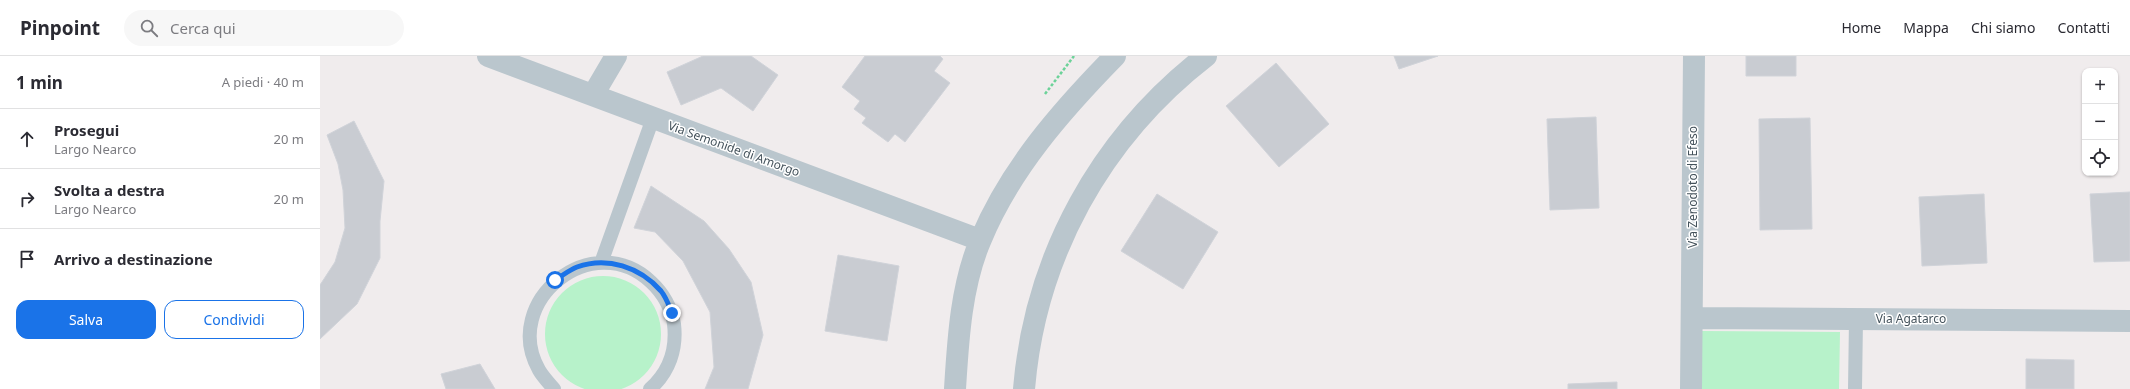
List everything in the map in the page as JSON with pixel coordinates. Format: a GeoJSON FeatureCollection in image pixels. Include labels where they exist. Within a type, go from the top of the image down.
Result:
{"type":"FeatureCollection","features":[{"type":"Feature","properties":{"kind":"street","name":"Via Semonide di Amorgo"},"geometry":{"type":"LineString","coordinates":[[488,56],[980,240]]}},
{"type":"Feature","properties":{"kind":"street"},"geometry":{"type":"LineString","coordinates":[[593,95],[616,56]]}},
{"type":"Feature","properties":{"kind":"street"},"geometry":{"type":"LineString","coordinates":[[955,389],[961,324],[968,283],[980,240],[998,204],[1024,162],[1077,96],[1115,56]]}},
{"type":"Feature","properties":{"kind":"street"},"geometry":{"type":"LineString","coordinates":[[1024,389],[1028,352],[1039,302],[1058,248],[1072,217],[1102,168],[1137,121],[1165,90],[1206,56]]}},
{"type":"Feature","properties":{"kind":"street","name":"Via Zenodoto di Efeso"},"geometry":{"type":"LineString","coordinates":[[1691,389],[1694,56]]}},
{"type":"Feature","properties":{"kind":"street","name":"Via Agatarco"},"geometry":{"type":"LineString","coordinates":[[1692,318],[2130,321]]}},
{"type":"Feature","properties":{"kind":"lane"},"geometry":{"type":"LineString","coordinates":[[601,263],[653,118]]}},
{"type":"Feature","properties":{"kind":"lane"},"geometry":{"type":"LineString","coordinates":[[554,389],[539,370],[531,346],[531,322],[540,299],[555,280],[576,268],[601,263],[624,266],[645,276],[662,292],[672,313],[676,336],[672,359],[660,380],[650,389]]}},
{"type":"Feature","properties":{"kind":"lane"},"geometry":{"type":"LineString","coordinates":[[1855,389],[1856,319]]}},
{"type":"Feature","properties":{"kind":"green space"},"geometry":{"type":"Polygon","coordinates":[[[592,277],[614,277],[625,280],[635,286],[644,293],[651,302],[657,312],[660,323],[660,345],[657,356],[651,366],[644,375],[635,382],[625,388],[618,390],[588,390],[581,388],[571,382],[562,375],[555,366],[549,356],[546,345],[546,323],[549,312],[555,302],[562,293],[571,286],[581,280],[592,277]]]}},
{"type":"Feature","properties":{"kind":"green space"},"geometry":{"type":"Polygon","coordinates":[[[1700,331],[1840,332],[1839,389],[1700,389],[1700,331]]]}},
{"type":"Feature","properties":{"kind":"building"},"geometry":{"type":"Polygon","coordinates":[[[703,56],[751,56],[778,75],[753,111],[721,88],[681,105],[667,72],[703,56]]]}},
{"type":"Feature","properties":{"kind":"building"},"geometry":{"type":"Polygon","coordinates":[[[865,56],[940,56],[943,59],[934,71],[950,83],[905,142],[895,134],[888,142],[862,123],[866,118],[854,109],[860,101],[842,87],[865,56]]]}},
{"type":"Feature","properties":{"kind":"building"},"geometry":{"type":"Polygon","coordinates":[[[1394,56],[1438,56],[1399,69],[1394,56]]]}},
{"type":"Feature","properties":{"kind":"building"},"geometry":{"type":"Polygon","coordinates":[[[1746,56],[1796,56],[1796,76],[1746,76],[1746,56]]]}},
{"type":"Feature","properties":{"kind":"building"},"geometry":{"type":"Polygon","coordinates":[[[1276,63],[1329,124],[1279,167],[1226,106],[1276,63]]]}},
{"type":"Feature","properties":{"kind":"building"},"geometry":{"type":"Polygon","coordinates":[[[1596,117],[1599,208],[1550,210],[1547,119],[1596,117]]]}},
{"type":"Feature","properties":{"kind":"building"},"geometry":{"type":"Polygon","coordinates":[[[1810,118],[1812,229],[1760,230],[1759,119],[1810,118]]]}},
{"type":"Feature","properties":{"kind":"building"},"geometry":{"type":"Polygon","coordinates":[[[354,121],[384,181],[380,221],[380,258],[357,304],[320,339],[320,285],[335,262],[345,228],[343,190],[338,164],[327,135],[354,121]]]}},
{"type":"Feature","properties":{"kind":"building"},"geometry":{"type":"Polygon","coordinates":[[[651,186],[704,221],[729,249],[751,282],[763,335],[748,389],[705,389],[714,367],[710,312],[683,261],[655,232],[634,228],[651,186]]]}},
{"type":"Feature","properties":{"kind":"building"},"geometry":{"type":"Polygon","coordinates":[[[2130,192],[2130,261],[2094,262],[2090,194],[2130,192]]]}},
{"type":"Feature","properties":{"kind":"building"},"geometry":{"type":"Polygon","coordinates":[[[1157,194],[1218,232],[1183,289],[1121,251],[1157,194]]]}},
{"type":"Feature","properties":{"kind":"building"},"geometry":{"type":"Polygon","coordinates":[[[1984,194],[1987,263],[1922,266],[1919,197],[1984,194]]]}},
{"type":"Feature","properties":{"kind":"building"},"geometry":{"type":"Polygon","coordinates":[[[838,255],[899,266],[887,341],[825,331],[838,255]]]}},
{"type":"Feature","properties":{"kind":"building"},"geometry":{"type":"Polygon","coordinates":[[[2026,359],[2074,360],[2074,389],[2026,389],[2026,359]]]}},
{"type":"Feature","properties":{"kind":"building"},"geometry":{"type":"Polygon","coordinates":[[[480,364],[495,389],[446,389],[441,374],[480,364]]]}},
{"type":"Feature","properties":{"kind":"building"},"geometry":{"type":"Polygon","coordinates":[[[1617,382],[1617,389],[1568,389],[1568,384],[1617,382]]]}},
{"type":"Feature","properties":{"kind":"route"},"geometry":{"type":"LineString","coordinates":[[555,280],[576,268],[601,263],[624,266],[645,276],[662,292],[672,313]]}}]}
